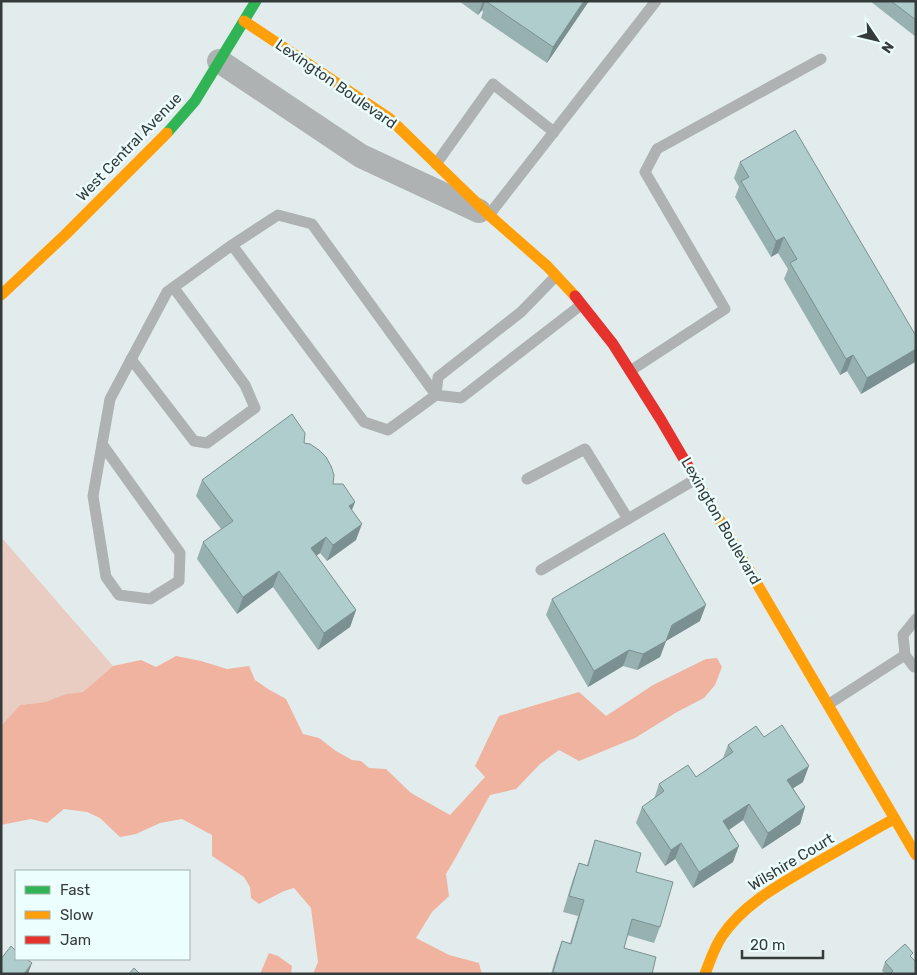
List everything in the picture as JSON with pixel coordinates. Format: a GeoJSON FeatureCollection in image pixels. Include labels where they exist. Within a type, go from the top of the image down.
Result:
{"type":"FeatureCollection","features":[{"type":"Feature","properties":{"kind":"street","name":"West Central Avenue"},"geometry":{"type":"LineString","coordinates":[[1,295],[161,139],[194,101],[256,1]]}},
{"type":"Feature","properties":{"kind":"street","name":"Lexington Boulevard"},"geometry":{"type":"LineString","coordinates":[[244,21],[389,118],[429,173],[489,215],[527,248],[556,276],[613,344],[696,479],[916,856]]}},
{"type":"Feature","properties":{"kind":"street","name":"Lexington Boulevard"},"geometry":{"type":"LineString","coordinates":[[219,61],[361,156],[429,173]]}},
{"type":"Feature","properties":{"kind":"street","name":"Wilshire Court"},"geometry":{"type":"LineString","coordinates":[[706,974],[718,942],[732,923],[752,903],[779,884],[894,819]]}},
{"type":"Feature","properties":{"kind":"lane"},"geometry":{"type":"LineString","coordinates":[[489,215],[656,1]]}},
{"type":"Feature","properties":{"kind":"lane"},"geometry":{"type":"LineString","coordinates":[[630,371],[725,309],[645,172],[657,149],[821,59]]}},
{"type":"Feature","properties":{"kind":"lane"},"geometry":{"type":"LineString","coordinates":[[429,173],[493,84],[554,132]]}},
{"type":"Feature","properties":{"kind":"lane"},"geometry":{"type":"LineString","coordinates":[[102,444],[180,553],[179,580],[150,599],[119,595],[106,577],[93,496],[102,444],[110,399],[167,292],[232,245],[278,215],[312,224],[436,395]]}},
{"type":"Feature","properties":{"kind":"lane"},"geometry":{"type":"LineString","coordinates":[[232,245],[364,422],[388,430],[436,395],[461,398],[581,305]]}},
{"type":"Feature","properties":{"kind":"lane"},"geometry":{"type":"LineString","coordinates":[[436,395],[438,377],[521,312],[556,276]]}},
{"type":"Feature","properties":{"kind":"lane"},"geometry":{"type":"LineString","coordinates":[[131,359],[194,441],[207,443],[255,408],[245,385],[174,288]]}},
{"type":"Feature","properties":{"kind":"lane"},"geometry":{"type":"LineString","coordinates":[[527,479],[585,449],[628,519]]}},
{"type":"Feature","properties":{"kind":"lane"},"geometry":{"type":"LineString","coordinates":[[541,570],[696,479]]}},
{"type":"Feature","properties":{"kind":"lane"},"geometry":{"type":"LineString","coordinates":[[916,619],[903,635],[905,655],[916,667]]}},
{"type":"Feature","properties":{"kind":"lane"},"geometry":{"type":"LineString","coordinates":[[828,704],[905,655]]}},
{"type":"Feature","properties":{"kind":"shaded area"},"geometry":{"type":"Polygon","coordinates":[[[1,537],[113,666],[83,692],[66,694],[45,702],[20,705],[1,726],[1,537]]]}},
{"type":"Feature","properties":{"kind":"shaded area"},"geometry":{"type":"Polygon","coordinates":[[[176,656],[227,669],[249,666],[255,680],[286,699],[303,734],[319,738],[336,751],[352,760],[361,761],[369,768],[386,769],[411,793],[450,815],[485,777],[475,766],[499,716],[579,692],[606,716],[653,685],[706,659],[717,658],[722,667],[715,685],[704,698],[635,738],[579,761],[559,750],[540,764],[516,789],[490,795],[446,874],[449,896],[432,912],[416,938],[449,955],[479,963],[482,974],[313,974],[318,962],[311,908],[294,888],[259,904],[251,898],[250,887],[244,877],[212,856],[212,835],[182,819],[160,823],[136,834],[120,837],[100,818],[87,812],[64,809],[47,823],[31,819],[1,825],[1,726],[20,705],[45,702],[66,694],[83,692],[113,666],[141,660],[156,667],[176,656]]]}},
{"type":"Feature","properties":{"kind":"shaded area"},"geometry":{"type":"Polygon","coordinates":[[[269,953],[278,956],[292,966],[291,974],[260,974],[269,953]]]}},
{"type":"Feature","properties":{"kind":"building"},"geometry":{"type":"Polygon","coordinates":[[[487,1],[584,1],[553,47],[487,1]]]}},
{"type":"Feature","properties":{"kind":"building"},"geometry":{"type":"Polygon","coordinates":[[[891,1],[916,1],[916,20],[891,1]]]}},
{"type":"Feature","properties":{"kind":"building"},"geometry":{"type":"Polygon","coordinates":[[[795,130],[916,336],[916,349],[867,378],[853,355],[846,359],[790,263],[797,259],[784,237],[776,241],[741,181],[749,177],[740,162],[795,130]]]}},
{"type":"Feature","properties":{"kind":"building"},"geometry":{"type":"Polygon","coordinates":[[[292,414],[305,433],[304,443],[310,444],[326,457],[334,475],[333,484],[343,484],[355,502],[349,506],[362,524],[333,545],[326,537],[311,548],[356,610],[324,633],[279,571],[243,597],[203,542],[233,521],[202,480],[292,414]]]}},
{"type":"Feature","properties":{"kind":"building"},"geometry":{"type":"Polygon","coordinates":[[[664,533],[706,605],[672,625],[666,641],[643,654],[629,650],[594,671],[552,599],[664,533]]]}},
{"type":"Feature","properties":{"kind":"building"},"geometry":{"type":"Polygon","coordinates":[[[782,725],[809,766],[787,780],[805,807],[768,833],[749,804],[723,821],[739,846],[699,872],[681,843],[671,850],[642,807],[664,791],[659,784],[688,765],[696,777],[733,752],[728,745],[756,726],[764,737],[782,725]]]}},
{"type":"Feature","properties":{"kind":"building"},"geometry":{"type":"Polygon","coordinates":[[[595,840],[641,853],[636,872],[673,882],[660,927],[632,919],[624,948],[656,957],[652,974],[559,974],[553,972],[562,941],[571,944],[584,900],[569,896],[579,863],[588,866],[595,840]]]}},
{"type":"Feature","properties":{"kind":"building"},"geometry":{"type":"Polygon","coordinates":[[[905,944],[913,953],[910,956],[916,962],[916,974],[890,974],[893,971],[885,962],[905,944]]]}},
{"type":"Feature","properties":{"kind":"building"},"geometry":{"type":"Polygon","coordinates":[[[11,946],[15,950],[15,960],[28,960],[32,963],[24,974],[1,974],[1,959],[11,946]]]}},
{"type":"Feature","properties":{"kind":"building"},"geometry":{"type":"Polygon","coordinates":[[[134,968],[140,974],[129,974],[134,968]]]}},
{"type":"Feature","properties":{"kind":"traffic: fast"},"geometry":{"type":"LineString","coordinates":[[167,133],[195,101],[256,1]]}},
{"type":"Feature","properties":{"kind":"traffic: slow"},"geometry":{"type":"LineString","coordinates":[[244,21],[389,118],[489,215],[547,266],[575,296]]}},
{"type":"Feature","properties":{"kind":"traffic: slow"},"geometry":{"type":"LineString","coordinates":[[1,295],[65,235],[167,133]]}},
{"type":"Feature","properties":{"kind":"traffic: slow"},"geometry":{"type":"LineString","coordinates":[[702,490],[916,855]]}},
{"type":"Feature","properties":{"kind":"traffic: slow"},"geometry":{"type":"LineString","coordinates":[[705,974],[714,950],[722,936],[731,924],[753,903],[791,878],[894,819]]}},
{"type":"Feature","properties":{"kind":"traffic: jam"},"geometry":{"type":"LineString","coordinates":[[575,296],[613,344],[702,490]]}}]}
